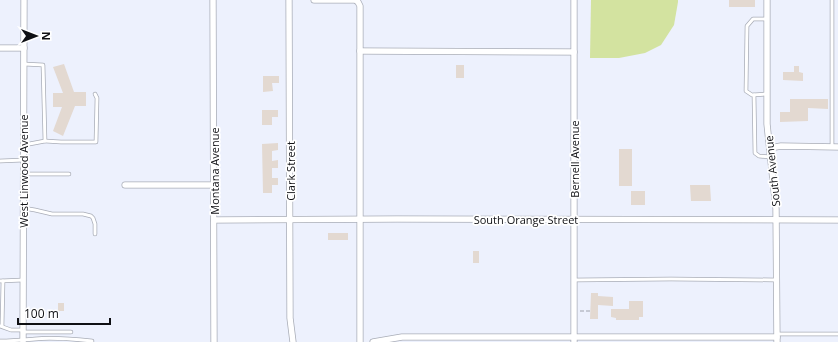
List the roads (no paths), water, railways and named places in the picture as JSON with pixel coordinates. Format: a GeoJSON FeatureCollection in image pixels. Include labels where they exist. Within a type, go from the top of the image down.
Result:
{"type":"FeatureCollection","features":[{"type":"Feature","properties":{"kind":"street","name":"West Linwood Avenue"},"geometry":{"type":"LineString","coordinates":[[23,341],[24,0]]}},
{"type":"Feature","properties":{"kind":"street","name":"Montana Avenue"},"geometry":{"type":"LineString","coordinates":[[213,0],[214,342]]}},
{"type":"Feature","properties":{"kind":"street","name":"Clark Street"},"geometry":{"type":"LineString","coordinates":[[290,0],[290,318],[293,342]]}},
{"type":"Feature","properties":{"kind":"street"},"geometry":{"type":"LineString","coordinates":[[314,0],[354,0],[358,2],[360,6],[360,342]]}},
{"type":"Feature","properties":{"kind":"street","name":"Bernell Avenue"},"geometry":{"type":"LineString","coordinates":[[574,0],[574,339]]}},
{"type":"Feature","properties":{"kind":"street","name":"South Avenue"},"geometry":{"type":"LineString","coordinates":[[767,0],[767,124],[776,220],[777,338]]}},
{"type":"Feature","properties":{"kind":"street"},"geometry":{"type":"LineString","coordinates":[[0,48],[24,48]]}},
{"type":"Feature","properties":{"kind":"street"},"geometry":{"type":"LineString","coordinates":[[360,51],[574,52]]}},
{"type":"Feature","properties":{"kind":"street"},"geometry":{"type":"LineString","coordinates":[[770,148],[782,146],[835,146]]}},
{"type":"Feature","properties":{"kind":"street"},"geometry":{"type":"LineString","coordinates":[[126,185],[214,185]]}},
{"type":"Feature","properties":{"kind":"street","name":"South Orange Street"},"geometry":{"type":"LineString","coordinates":[[214,220],[838,220]]}},
{"type":"Feature","properties":{"kind":"street"},"geometry":{"type":"LineString","coordinates":[[374,342],[402,337],[574,339],[777,338]]}},
{"type":"Feature","properties":{"kind":"lane"},"geometry":{"type":"LineString","coordinates":[[832,0],[835,146]]}},
{"type":"Feature","properties":{"kind":"lane"},"geometry":{"type":"LineString","coordinates":[[767,19],[753,19],[747,26],[746,91],[754,95],[767,94]]}},
{"type":"Feature","properties":{"kind":"lane"},"geometry":{"type":"LineString","coordinates":[[24,64],[43,65],[45,141]]}},
{"type":"Feature","properties":{"kind":"lane"},"geometry":{"type":"LineString","coordinates":[[24,145],[45,141],[96,142],[97,98],[95,94]]}},
{"type":"Feature","properties":{"kind":"lane"},"geometry":{"type":"LineString","coordinates":[[754,95],[755,153],[759,156],[771,157]]}},
{"type":"Feature","properties":{"kind":"lane"},"geometry":{"type":"LineString","coordinates":[[0,161],[24,160]]}},
{"type":"Feature","properties":{"kind":"lane"},"geometry":{"type":"LineString","coordinates":[[23,174],[69,174]]}},
{"type":"Feature","properties":{"kind":"lane"},"geometry":{"type":"LineString","coordinates":[[23,208],[52,214],[83,214],[91,216],[95,224],[95,234]]}},
{"type":"Feature","properties":{"kind":"lane"},"geometry":{"type":"LineString","coordinates":[[574,280],[671,278],[776,280]]}},
{"type":"Feature","properties":{"kind":"lane"},"geometry":{"type":"LineString","coordinates":[[23,280],[1,281],[1,326],[10,330],[71,332]]}},
{"type":"Feature","properties":{"kind":"lane"},"geometry":{"type":"LineString","coordinates":[[777,338],[838,334]]}},
{"type":"Feature","properties":{"kind":"lane"},"geometry":{"type":"LineString","coordinates":[[0,341],[45,339],[75,339],[92,341]]}}]}
